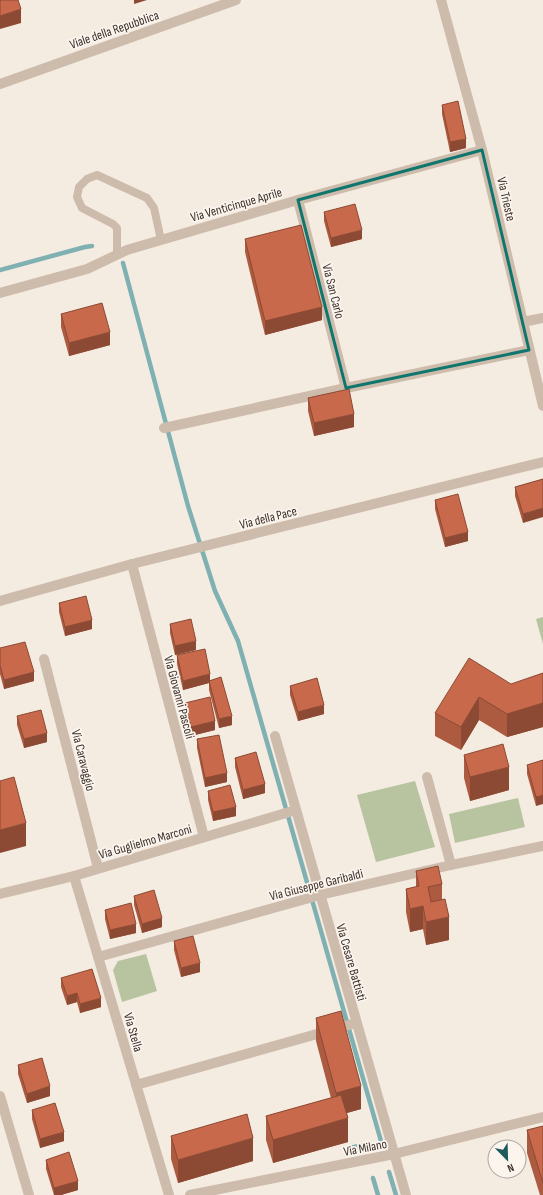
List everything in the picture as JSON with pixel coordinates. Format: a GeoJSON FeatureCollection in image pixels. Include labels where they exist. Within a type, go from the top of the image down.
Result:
{"type":"FeatureCollection","features":[{"type":"Feature","properties":{"kind":"street","name":"Viale della Repubblica"},"geometry":{"type":"LineString","coordinates":[[0,84],[236,0]]}},
{"type":"Feature","properties":{"kind":"street","name":"Via Trieste"},"geometry":{"type":"LineString","coordinates":[[441,0],[482,150],[543,406]]}},
{"type":"Feature","properties":{"kind":"street","name":"Via Venticinque Aprile"},"geometry":{"type":"LineString","coordinates":[[0,293],[87,269],[117,254],[161,240],[298,200],[482,150]]}},
{"type":"Feature","properties":{"kind":"street","name":"Via San Carlo"},"geometry":{"type":"LineString","coordinates":[[298,200],[346,388]]}},
{"type":"Feature","properties":{"kind":"street"},"geometry":{"type":"LineString","coordinates":[[523,322],[543,318]]}},
{"type":"Feature","properties":{"kind":"street"},"geometry":{"type":"LineString","coordinates":[[168,427],[529,350]]}},
{"type":"Feature","properties":{"kind":"street","name":"Via della Pace"},"geometry":{"type":"LineString","coordinates":[[0,601],[132,564],[543,462]]}},
{"type":"Feature","properties":{"kind":"street","name":"Via Giovanni Pascoli"},"geometry":{"type":"LineString","coordinates":[[132,564],[204,837]]}},
{"type":"Feature","properties":{"kind":"street","name":"Via Caravaggio"},"geometry":{"type":"LineString","coordinates":[[44,659],[98,868]]}},
{"type":"Feature","properties":{"kind":"street","name":"Via Cesare Battisti"},"geometry":{"type":"LineString","coordinates":[[275,736],[354,1023],[406,1195]]}},
{"type":"Feature","properties":{"kind":"street"},"geometry":{"type":"LineString","coordinates":[[427,777],[451,865]]}},
{"type":"Feature","properties":{"kind":"street","name":"Via Guglielmo Marconi"},"geometry":{"type":"LineString","coordinates":[[0,894],[74,876],[295,810]]}},
{"type":"Feature","properties":{"kind":"street","name":"Via Giuseppe Garibaldi"},"geometry":{"type":"LineString","coordinates":[[98,957],[318,896],[451,865],[543,846]]}},
{"type":"Feature","properties":{"kind":"street","name":"Via Stella"},"geometry":{"type":"LineString","coordinates":[[74,876],[169,1195]]}},
{"type":"Feature","properties":{"kind":"street"},"geometry":{"type":"LineString","coordinates":[[136,1085],[354,1023]]}},
{"type":"Feature","properties":{"kind":"street"},"geometry":{"type":"LineString","coordinates":[[0,1096],[29,1195]]}},
{"type":"Feature","properties":{"kind":"street","name":"Via Milano"},"geometry":{"type":"LineString","coordinates":[[190,1195],[394,1154],[543,1117]]}},
{"type":"Feature","properties":{"kind":"lane"},"geometry":{"type":"LineString","coordinates":[[117,254],[117,228],[113,224],[82,208],[77,197],[79,187],[87,179],[97,175],[147,198],[154,208],[161,240]]}},
{"type":"Feature","properties":{"kind":"highlighted area"},"geometry":{"type":"Polygon","coordinates":[[[482,150],[529,350],[346,388],[298,200],[482,150]]]}},
{"type":"Feature","properties":{"kind":"green space"},"geometry":{"type":"Polygon","coordinates":[[[543,617],[543,644],[536,619],[543,617]]]}},
{"type":"Feature","properties":{"kind":"green space"},"geometry":{"type":"Polygon","coordinates":[[[415,781],[435,847],[376,862],[357,795],[415,781]]]}},
{"type":"Feature","properties":{"kind":"green space"},"geometry":{"type":"Polygon","coordinates":[[[518,798],[525,827],[455,843],[449,814],[518,798]]]}},
{"type":"Feature","properties":{"kind":"green space"},"geometry":{"type":"Polygon","coordinates":[[[146,954],[157,991],[122,1002],[113,970],[118,961],[146,954]]]}},
{"type":"Feature","properties":{"kind":"building"},"geometry":{"type":"Polygon","coordinates":[[[0,0],[18,0],[21,9],[0,16],[0,0]]]}},
{"type":"Feature","properties":{"kind":"building"},"geometry":{"type":"Polygon","coordinates":[[[458,101],[466,139],[450,142],[442,105],[458,101]]]}},
{"type":"Feature","properties":{"kind":"building"},"geometry":{"type":"Polygon","coordinates":[[[355,204],[362,230],[331,238],[324,212],[355,204]]]}},
{"type":"Feature","properties":{"kind":"building"},"geometry":{"type":"Polygon","coordinates":[[[301,225],[322,307],[265,321],[245,239],[301,225]]]}},
{"type":"Feature","properties":{"kind":"building"},"geometry":{"type":"Polygon","coordinates":[[[102,303],[110,332],[69,343],[61,314],[102,303]]]}},
{"type":"Feature","properties":{"kind":"building"},"geometry":{"type":"Polygon","coordinates":[[[349,389],[354,414],[314,423],[308,398],[349,389]]]}},
{"type":"Feature","properties":{"kind":"building"},"geometry":{"type":"Polygon","coordinates":[[[543,479],[543,508],[523,514],[515,487],[543,479]]]}},
{"type":"Feature","properties":{"kind":"building"},"geometry":{"type":"Polygon","coordinates":[[[458,494],[468,532],[445,538],[435,500],[458,494]]]}},
{"type":"Feature","properties":{"kind":"building"},"geometry":{"type":"Polygon","coordinates":[[[86,596],[92,620],[65,627],[59,603],[86,596]]]}},
{"type":"Feature","properties":{"kind":"building"},"geometry":{"type":"Polygon","coordinates":[[[191,619],[196,641],[175,646],[170,624],[191,619]]]}},
{"type":"Feature","properties":{"kind":"building"},"geometry":{"type":"Polygon","coordinates":[[[25,642],[34,672],[4,680],[0,665],[0,648],[25,642]]]}},
{"type":"Feature","properties":{"kind":"building"},"geometry":{"type":"Polygon","coordinates":[[[205,649],[210,674],[183,681],[177,655],[205,649]]]}},
{"type":"Feature","properties":{"kind":"building"},"geometry":{"type":"Polygon","coordinates":[[[469,658],[511,684],[543,673],[543,703],[507,714],[479,697],[461,727],[435,713],[469,658]]]}},
{"type":"Feature","properties":{"kind":"building"},"geometry":{"type":"Polygon","coordinates":[[[221,677],[232,716],[219,719],[209,681],[221,677]]]}},
{"type":"Feature","properties":{"kind":"building"},"geometry":{"type":"Polygon","coordinates":[[[317,678],[324,705],[298,712],[290,686],[317,678]]]}},
{"type":"Feature","properties":{"kind":"building"},"geometry":{"type":"Polygon","coordinates":[[[210,697],[215,721],[191,727],[185,703],[210,697]]]}},
{"type":"Feature","properties":{"kind":"building"},"geometry":{"type":"Polygon","coordinates":[[[41,710],[47,733],[24,739],[17,716],[41,710]]]}},
{"type":"Feature","properties":{"kind":"building"},"geometry":{"type":"Polygon","coordinates":[[[219,735],[227,773],[205,778],[197,739],[219,735]]]}},
{"type":"Feature","properties":{"kind":"building"},"geometry":{"type":"Polygon","coordinates":[[[503,744],[509,767],[470,777],[464,755],[503,744]]]}},
{"type":"Feature","properties":{"kind":"building"},"geometry":{"type":"Polygon","coordinates":[[[256,752],[265,784],[243,790],[235,758],[256,752]]]}},
{"type":"Feature","properties":{"kind":"building"},"geometry":{"type":"Polygon","coordinates":[[[543,760],[543,795],[536,797],[527,765],[543,760]]]}},
{"type":"Feature","properties":{"kind":"building"},"geometry":{"type":"Polygon","coordinates":[[[14,777],[26,823],[0,830],[0,781],[14,777]]]}},
{"type":"Feature","properties":{"kind":"building"},"geometry":{"type":"Polygon","coordinates":[[[230,785],[236,807],[213,812],[208,791],[230,785]]]}},
{"type":"Feature","properties":{"kind":"building"},"geometry":{"type":"Polygon","coordinates":[[[438,866],[442,884],[428,887],[431,902],[445,899],[449,917],[426,922],[423,906],[410,909],[406,889],[419,886],[416,871],[438,866]]]}},
{"type":"Feature","properties":{"kind":"building"},"geometry":{"type":"Polygon","coordinates":[[[154,890],[162,918],[142,924],[134,896],[154,890]]]}},
{"type":"Feature","properties":{"kind":"building"},"geometry":{"type":"Polygon","coordinates":[[[131,903],[136,924],[110,930],[105,910],[131,903]]]}},
{"type":"Feature","properties":{"kind":"building"},"geometry":{"type":"Polygon","coordinates":[[[193,936],[200,963],[181,968],[174,941],[193,936]]]}},
{"type":"Feature","properties":{"kind":"building"},"geometry":{"type":"Polygon","coordinates":[[[92,969],[101,998],[80,1004],[77,993],[67,996],[61,978],[92,969]]]}},
{"type":"Feature","properties":{"kind":"building"},"geometry":{"type":"Polygon","coordinates":[[[341,1011],[361,1086],[336,1093],[316,1018],[341,1011]]]}},
{"type":"Feature","properties":{"kind":"building"},"geometry":{"type":"Polygon","coordinates":[[[42,1058],[50,1086],[27,1094],[18,1065],[42,1058]]]}},
{"type":"Feature","properties":{"kind":"building"},"geometry":{"type":"Polygon","coordinates":[[[341,1095],[348,1118],[273,1140],[266,1116],[341,1095]]]}},
{"type":"Feature","properties":{"kind":"building"},"geometry":{"type":"Polygon","coordinates":[[[55,1103],[64,1132],[40,1139],[32,1110],[55,1103]]]}},
{"type":"Feature","properties":{"kind":"building"},"geometry":{"type":"Polygon","coordinates":[[[247,1114],[253,1138],[178,1160],[171,1136],[247,1114]]]}},
{"type":"Feature","properties":{"kind":"building"},"geometry":{"type":"Polygon","coordinates":[[[543,1126],[543,1183],[527,1130],[543,1126]]]}},
{"type":"Feature","properties":{"kind":"building"},"geometry":{"type":"Polygon","coordinates":[[[69,1152],[78,1181],[54,1188],[46,1160],[69,1152]]]}},
{"type":"Feature","properties":{"kind":"waterway"},"geometry":{"type":"LineString","coordinates":[[0,270],[92,246]]}},
{"type":"Feature","properties":{"kind":"waterway"},"geometry":{"type":"LineString","coordinates":[[123,263],[188,506],[215,591],[238,641],[381,1141]]}},
{"type":"Feature","properties":{"kind":"waterway"},"geometry":{"type":"LineString","coordinates":[[349,1148],[364,1145]]}},
{"type":"Feature","properties":{"kind":"waterway"},"geometry":{"type":"LineString","coordinates":[[389,1172],[396,1195]]}},
{"type":"Feature","properties":{"kind":"waterway"},"geometry":{"type":"LineString","coordinates":[[373,1178],[378,1195]]}}]}
